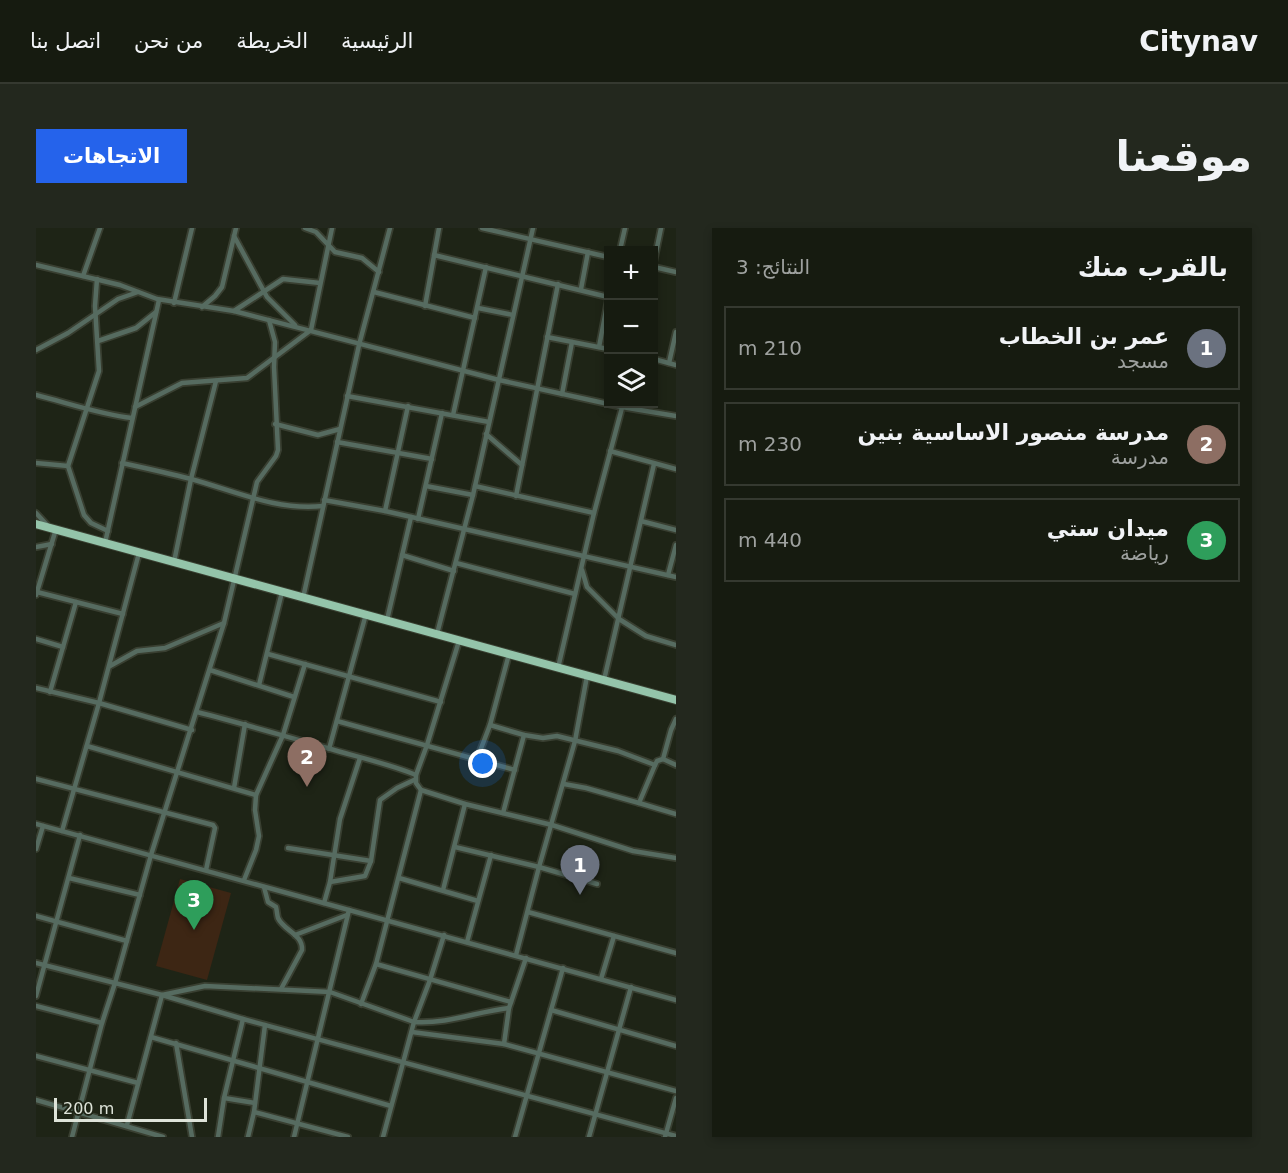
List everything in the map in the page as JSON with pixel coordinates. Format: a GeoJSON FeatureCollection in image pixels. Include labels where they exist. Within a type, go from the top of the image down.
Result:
{"type":"FeatureCollection","features":[{"type":"Feature","properties":{"kind":"highway"},"geometry":{"type":"LineString","coordinates":[[36,524],[676,700]]}},
{"type":"Feature","properties":{"kind":"street"},"geometry":{"type":"LineString","coordinates":[[83,276],[100,228]]}},
{"type":"Feature","properties":{"kind":"street"},"geometry":{"type":"LineString","coordinates":[[174,303],[192,228]]}},
{"type":"Feature","properties":{"kind":"street"},"geometry":{"type":"LineString","coordinates":[[202,307],[216,296],[222,287],[236,228]]}},
{"type":"Feature","properties":{"kind":"street"},"geometry":{"type":"LineString","coordinates":[[305,228],[316,232],[335,252],[362,258],[379,272]]}},
{"type":"Feature","properties":{"kind":"street"},"geometry":{"type":"LineString","coordinates":[[135,407],[182,383],[247,378],[311,330],[332,228]]}},
{"type":"Feature","properties":{"kind":"street"},"geometry":{"type":"LineString","coordinates":[[303,598],[347,396],[390,228]]}},
{"type":"Feature","properties":{"kind":"street"},"geometry":{"type":"LineString","coordinates":[[425,306],[439,228]]}},
{"type":"Feature","properties":{"kind":"street"},"geometry":{"type":"LineString","coordinates":[[483,228],[604,256]]}},
{"type":"Feature","properties":{"kind":"street"},"geometry":{"type":"LineString","coordinates":[[437,634],[473,495],[532,228]]}},
{"type":"Feature","properties":{"kind":"street"},"geometry":{"type":"LineString","coordinates":[[621,246],[625,228]]}},
{"type":"Feature","properties":{"kind":"street"},"geometry":{"type":"LineString","coordinates":[[658,246],[661,228]]}},
{"type":"Feature","properties":{"kind":"street"},"geometry":{"type":"LineString","coordinates":[[234,236],[270,302],[297,327]]}},
{"type":"Feature","properties":{"kind":"street"},"geometry":{"type":"LineString","coordinates":[[581,289],[588,252]]}},
{"type":"Feature","properties":{"kind":"street"},"geometry":{"type":"LineString","coordinates":[[434,255],[581,289],[604,297]]}},
{"type":"Feature","properties":{"kind":"street"},"geometry":{"type":"LineString","coordinates":[[36,266],[97,279],[159,300],[234,311],[499,380],[604,402]]}},
{"type":"Feature","properties":{"kind":"street"},"geometry":{"type":"LineString","coordinates":[[658,266],[676,272]]}},
{"type":"Feature","properties":{"kind":"street"},"geometry":{"type":"LineString","coordinates":[[453,415],[486,267]]}},
{"type":"Feature","properties":{"kind":"street"},"geometry":{"type":"LineString","coordinates":[[97,279],[99,371],[68,466],[84,515],[91,524],[108,531]]}},
{"type":"Feature","properties":{"kind":"street"},"geometry":{"type":"LineString","coordinates":[[234,311],[282,279],[320,284]]}},
{"type":"Feature","properties":{"kind":"street"},"geometry":{"type":"LineString","coordinates":[[516,496],[558,284]]}},
{"type":"Feature","properties":{"kind":"street"},"geometry":{"type":"LineString","coordinates":[[36,350],[68,333],[118,298],[138,292]]}},
{"type":"Feature","properties":{"kind":"street"},"geometry":{"type":"LineString","coordinates":[[374,292],[475,318]]}},
{"type":"Feature","properties":{"kind":"street"},"geometry":{"type":"LineString","coordinates":[[105,543],[132,418],[151,345],[159,300]]}},
{"type":"Feature","properties":{"kind":"street"},"geometry":{"type":"LineString","coordinates":[[599,347],[609,300]]}},
{"type":"Feature","properties":{"kind":"street"},"geometry":{"type":"LineString","coordinates":[[478,308],[513,315]]}},
{"type":"Feature","properties":{"kind":"street"},"geometry":{"type":"LineString","coordinates":[[98,341],[136,328],[156,312]]}},
{"type":"Feature","properties":{"kind":"street"},"geometry":{"type":"LineString","coordinates":[[72,1137],[102,1023],[164,811],[192,730],[224,623],[257,482],[276,456],[278,442],[275,424],[274,337],[269,320]]}},
{"type":"Feature","properties":{"kind":"street"},"geometry":{"type":"LineString","coordinates":[[669,363],[676,332]]}},
{"type":"Feature","properties":{"kind":"street"},"geometry":{"type":"LineString","coordinates":[[547,337],[604,348]]}},
{"type":"Feature","properties":{"kind":"street"},"geometry":{"type":"LineString","coordinates":[[562,394],[572,342]]}},
{"type":"Feature","properties":{"kind":"street"},"geometry":{"type":"LineString","coordinates":[[658,360],[676,365]]}},
{"type":"Feature","properties":{"kind":"street"},"geometry":{"type":"LineString","coordinates":[[174,562],[191,479],[216,381]]}},
{"type":"Feature","properties":{"kind":"street"},"geometry":{"type":"LineString","coordinates":[[36,395],[86,410],[132,418]]}},
{"type":"Feature","properties":{"kind":"street"},"geometry":{"type":"LineString","coordinates":[[347,396],[489,422]]}},
{"type":"Feature","properties":{"kind":"street"},"geometry":{"type":"LineString","coordinates":[[385,511],[408,406]]}},
{"type":"Feature","properties":{"kind":"street"},"geometry":{"type":"LineString","coordinates":[[558,668],[621,408]]}},
{"type":"Feature","properties":{"kind":"street"},"geometry":{"type":"LineString","coordinates":[[637,408],[676,416]]}},
{"type":"Feature","properties":{"kind":"street"},"geometry":{"type":"LineString","coordinates":[[418,519],[442,413]]}},
{"type":"Feature","properties":{"kind":"street"},"geometry":{"type":"LineString","coordinates":[[275,424],[318,435],[340,429]]}},
{"type":"Feature","properties":{"kind":"street"},"geometry":{"type":"LineString","coordinates":[[486,434],[522,465]]}},
{"type":"Feature","properties":{"kind":"street"},"geometry":{"type":"LineString","coordinates":[[337,442],[432,459]]}},
{"type":"Feature","properties":{"kind":"street"},"geometry":{"type":"LineString","coordinates":[[610,451],[676,469]]}},
{"type":"Feature","properties":{"kind":"street"},"geometry":{"type":"LineString","coordinates":[[36,463],[68,466]]}},
{"type":"Feature","properties":{"kind":"street"},"geometry":{"type":"LineString","coordinates":[[122,463],[191,479],[286,507],[323,506]]}},
{"type":"Feature","properties":{"kind":"street"},"geometry":{"type":"LineString","coordinates":[[604,681],[654,464]]}},
{"type":"Feature","properties":{"kind":"street"},"geometry":{"type":"LineString","coordinates":[[426,486],[473,495]]}},
{"type":"Feature","properties":{"kind":"street"},"geometry":{"type":"LineString","coordinates":[[475,486],[594,513]]}},
{"type":"Feature","properties":{"kind":"street"},"geometry":{"type":"LineString","coordinates":[[324,500],[385,511],[676,577]]}},
{"type":"Feature","properties":{"kind":"street"},"geometry":{"type":"LineString","coordinates":[[36,513],[53,528],[52,544],[36,593],[123,614]]}},
{"type":"Feature","properties":{"kind":"street"},"geometry":{"type":"LineString","coordinates":[[387,620],[411,517]]}},
{"type":"Feature","properties":{"kind":"street"},"geometry":{"type":"LineString","coordinates":[[641,521],[676,530]]}},
{"type":"Feature","properties":{"kind":"street"},"geometry":{"type":"LineString","coordinates":[[36,547],[52,544]]}},
{"type":"Feature","properties":{"kind":"street"},"geometry":{"type":"LineString","coordinates":[[669,575],[676,545]]}},
{"type":"Feature","properties":{"kind":"street"},"geometry":{"type":"LineString","coordinates":[[62,831],[139,553]]}},
{"type":"Feature","properties":{"kind":"street"},"geometry":{"type":"LineString","coordinates":[[402,555],[454,571]]}},
{"type":"Feature","properties":{"kind":"street"},"geometry":{"type":"LineString","coordinates":[[456,563],[575,594]]}},
{"type":"Feature","properties":{"kind":"street"},"geometry":{"type":"LineString","coordinates":[[582,567],[586,587],[619,619],[646,636],[676,645]]}},
{"type":"Feature","properties":{"kind":"street"},"geometry":{"type":"LineString","coordinates":[[259,685],[282,592]]}},
{"type":"Feature","properties":{"kind":"street"},"geometry":{"type":"LineString","coordinates":[[50,692],[76,602]]}},
{"type":"Feature","properties":{"kind":"street"},"geometry":{"type":"LineString","coordinates":[[329,749],[366,615]]}},
{"type":"Feature","properties":{"kind":"street"},"geometry":{"type":"LineString","coordinates":[[109,667],[136,651],[165,648],[224,623]]}},
{"type":"Feature","properties":{"kind":"street"},"geometry":{"type":"LineString","coordinates":[[36,639],[63,647]]}},
{"type":"Feature","properties":{"kind":"street"},"geometry":{"type":"LineString","coordinates":[[330,882],[364,878],[371,861],[380,800],[415,777],[459,641]]}},
{"type":"Feature","properties":{"kind":"street"},"geometry":{"type":"LineString","coordinates":[[268,654],[441,702]]}},
{"type":"Feature","properties":{"kind":"street"},"geometry":{"type":"LineString","coordinates":[[477,759],[490,725],[509,654]]}},
{"type":"Feature","properties":{"kind":"street"},"geometry":{"type":"LineString","coordinates":[[244,880],[259,836],[255,810],[256,795],[282,735],[305,664]]}},
{"type":"Feature","properties":{"kind":"street"},"geometry":{"type":"LineString","coordinates":[[210,670],[294,697]]}},
{"type":"Feature","properties":{"kind":"street"},"geometry":{"type":"LineString","coordinates":[[516,955],[538,867],[575,741],[587,676]]}},
{"type":"Feature","properties":{"kind":"street"},"geometry":{"type":"LineString","coordinates":[[36,688],[99,703],[192,730]]}},
{"type":"Feature","properties":{"kind":"street"},"geometry":{"type":"LineString","coordinates":[[197,712],[381,762],[415,777],[421,790],[376,964],[362,1004]]}},
{"type":"Feature","properties":{"kind":"street"},"geometry":{"type":"LineString","coordinates":[[663,759],[676,720]]}},
{"type":"Feature","properties":{"kind":"street"},"geometry":{"type":"LineString","coordinates":[[337,721],[515,770]]}},
{"type":"Feature","properties":{"kind":"street"},"geometry":{"type":"LineString","coordinates":[[234,788],[245,724]]}},
{"type":"Feature","properties":{"kind":"street"},"geometry":{"type":"LineString","coordinates":[[490,725],[524,735],[543,738],[555,736],[618,751],[654,765]]}},
{"type":"Feature","properties":{"kind":"street"},"geometry":{"type":"LineString","coordinates":[[504,813],[524,735]]}},
{"type":"Feature","properties":{"kind":"street"},"geometry":{"type":"LineString","coordinates":[[87,746],[256,795]]}},
{"type":"Feature","properties":{"kind":"street"},"geometry":{"type":"LineString","coordinates":[[324,903],[330,882],[340,819],[360,758]]}},
{"type":"Feature","properties":{"kind":"street"},"geometry":{"type":"LineString","coordinates":[[639,803],[657,761],[663,759],[676,765]]}},
{"type":"Feature","properties":{"kind":"street"},"geometry":{"type":"LineString","coordinates":[[36,779],[214,825],[206,870]]}},
{"type":"Feature","properties":{"kind":"street"},"geometry":{"type":"LineString","coordinates":[[564,784],[586,788],[676,814]]}},
{"type":"Feature","properties":{"kind":"street"},"geometry":{"type":"LineString","coordinates":[[421,790],[465,804],[552,825],[633,851],[676,858]]}},
{"type":"Feature","properties":{"kind":"street"},"geometry":{"type":"LineString","coordinates":[[443,890],[465,804]]}},
{"type":"Feature","properties":{"kind":"street"},"geometry":{"type":"LineString","coordinates":[[36,824],[244,880],[324,903],[348,913],[387,919],[676,1000]]}},
{"type":"Feature","properties":{"kind":"street"},"geometry":{"type":"LineString","coordinates":[[36,849],[43,826]]}},
{"type":"Feature","properties":{"kind":"street"},"geometry":{"type":"LineString","coordinates":[[36,996],[80,835]]}},
{"type":"Feature","properties":{"kind":"street"},"geometry":{"type":"LineString","coordinates":[[454,847],[597,884]]}},
{"type":"Feature","properties":{"kind":"street"},"geometry":{"type":"LineString","coordinates":[[288,848],[371,861]]}},
{"type":"Feature","properties":{"kind":"street"},"geometry":{"type":"LineString","coordinates":[[467,942],[491,855]]}},
{"type":"Feature","properties":{"kind":"street"},"geometry":{"type":"LineString","coordinates":[[69,878],[140,895]]}},
{"type":"Feature","properties":{"kind":"street"},"geometry":{"type":"LineString","coordinates":[[399,878],[478,901]]}},
{"type":"Feature","properties":{"kind":"street"},"geometry":{"type":"LineString","coordinates":[[264,887],[268,902],[276,908],[279,920],[301,942],[302,950],[280,989]]}},
{"type":"Feature","properties":{"kind":"street"},"geometry":{"type":"LineString","coordinates":[[528,912],[676,953]]}},
{"type":"Feature","properties":{"kind":"street"},"geometry":{"type":"LineString","coordinates":[[296,935],[348,913]]}},
{"type":"Feature","properties":{"kind":"street"},"geometry":{"type":"LineString","coordinates":[[294,1137],[348,913]]}},
{"type":"Feature","properties":{"kind":"street"},"geometry":{"type":"LineString","coordinates":[[36,916],[127,941]]}},
{"type":"Feature","properties":{"kind":"street"},"geometry":{"type":"LineString","coordinates":[[382,1137],[414,1022],[444,935]]}},
{"type":"Feature","properties":{"kind":"street"},"geometry":{"type":"LineString","coordinates":[[602,979],[615,936]]}},
{"type":"Feature","properties":{"kind":"street"},"geometry":{"type":"LineString","coordinates":[[504,1044],[510,1005],[526,958]]}},
{"type":"Feature","properties":{"kind":"street"},"geometry":{"type":"LineString","coordinates":[[36,963],[162,994],[243,1019],[665,1135],[676,1136]]}},
{"type":"Feature","properties":{"kind":"street"},"geometry":{"type":"LineString","coordinates":[[376,964],[510,1005]]}},
{"type":"Feature","properties":{"kind":"street"},"geometry":{"type":"LineString","coordinates":[[515,1137],[563,968]]}},
{"type":"Feature","properties":{"kind":"street"},"geometry":{"type":"LineString","coordinates":[[162,994],[206,986],[330,992],[414,1022],[442,1022],[510,1005]]}},
{"type":"Feature","properties":{"kind":"street"},"geometry":{"type":"LineString","coordinates":[[589,1137],[631,987]]}},
{"type":"Feature","properties":{"kind":"street"},"geometry":{"type":"LineString","coordinates":[[127,1125],[162,994]]}},
{"type":"Feature","properties":{"kind":"street"},"geometry":{"type":"LineString","coordinates":[[36,1006],[102,1023]]}},
{"type":"Feature","properties":{"kind":"street"},"geometry":{"type":"LineString","coordinates":[[551,1010],[676,1046]]}},
{"type":"Feature","properties":{"kind":"street"},"geometry":{"type":"LineString","coordinates":[[218,1137],[224,1098],[243,1019]]}},
{"type":"Feature","properties":{"kind":"street"},"geometry":{"type":"LineString","coordinates":[[248,1137],[254,1112],[265,1025]]}},
{"type":"Feature","properties":{"kind":"street"},"geometry":{"type":"LineString","coordinates":[[412,1032],[504,1044],[676,1091]]}},
{"type":"Feature","properties":{"kind":"street"},"geometry":{"type":"LineString","coordinates":[[151,1037],[391,1106]]}},
{"type":"Feature","properties":{"kind":"street"},"geometry":{"type":"LineString","coordinates":[[176,1043],[192,1137]]}},
{"type":"Feature","properties":{"kind":"street"},"geometry":{"type":"LineString","coordinates":[[36,1056],[138,1083]]}},
{"type":"Feature","properties":{"kind":"street"},"geometry":{"type":"LineString","coordinates":[[224,1098],[255,1103]]}},
{"type":"Feature","properties":{"kind":"street"},"geometry":{"type":"LineString","coordinates":[[665,1135],[676,1098]]}},
{"type":"Feature","properties":{"kind":"street"},"geometry":{"type":"LineString","coordinates":[[36,1100],[163,1137]]}},
{"type":"Feature","properties":{"kind":"street"},"geometry":{"type":"LineString","coordinates":[[254,1112],[348,1137]]}},
{"type":"Feature","properties":{"kind":"shaded area"},"geometry":{"type":"Polygon","coordinates":[[[180,879],[231,893],[207,980],[156,966],[180,879]]]}},
{"type":"Feature","properties":{"kind":"place","name":"مدرسة منصور الاساسية بنين"},"geometry":{"type":"Point","coordinates":[307,787]}},
{"type":"Feature","properties":{"kind":"place","name":"عمر بن الخطاب"},"geometry":{"type":"Point","coordinates":[580,895]}},
{"type":"Feature","properties":{"kind":"place","name":"ميدان ستي"},"geometry":{"type":"Point","coordinates":[194,930]}}]}
